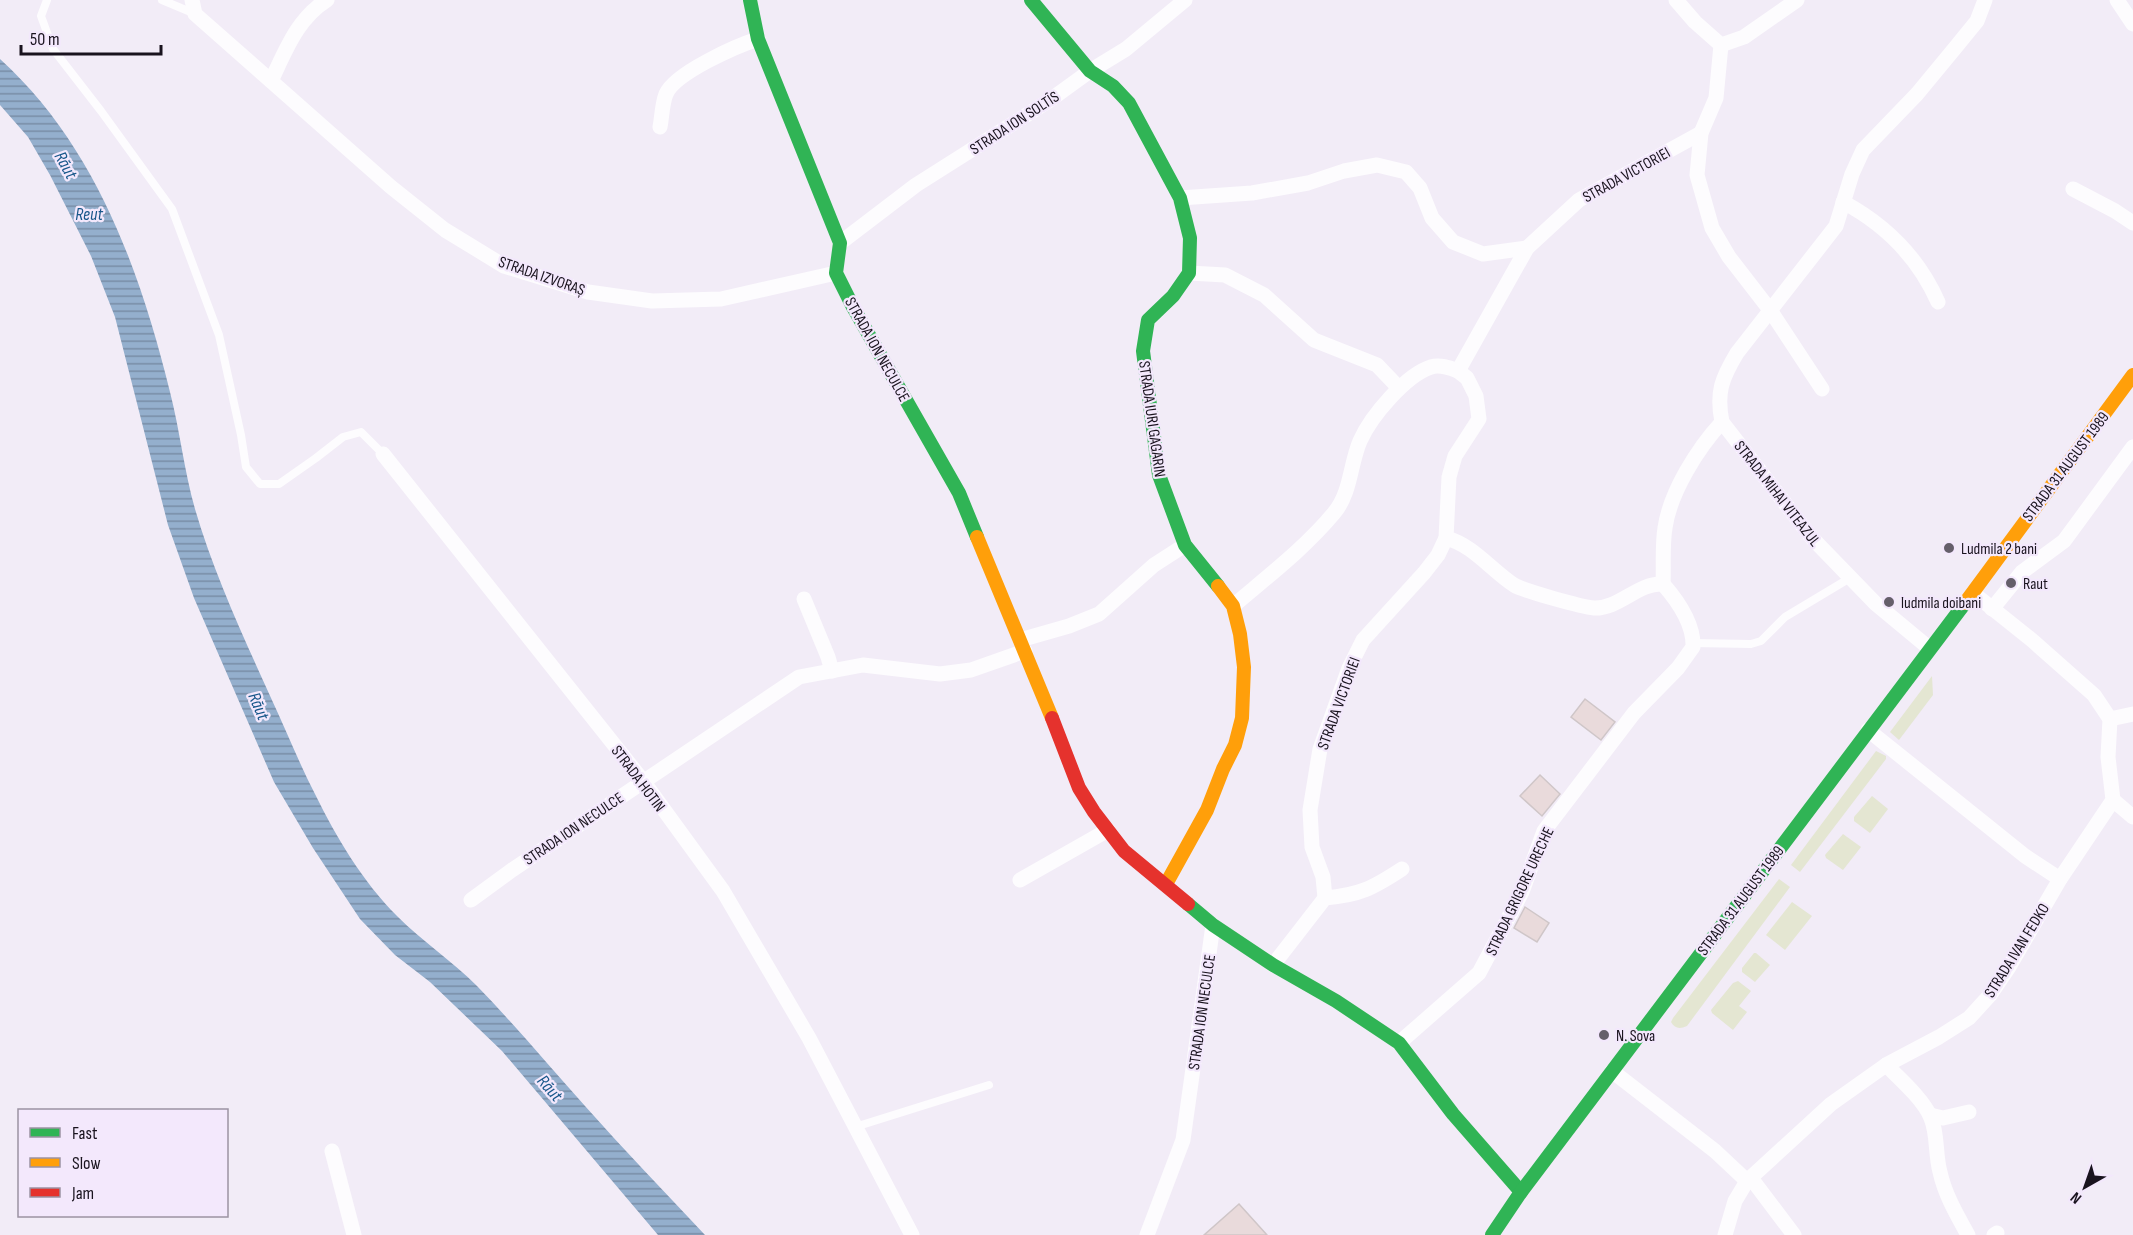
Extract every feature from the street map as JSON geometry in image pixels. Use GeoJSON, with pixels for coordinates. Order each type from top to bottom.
{"type":"FeatureCollection","features":[{"type":"Feature","properties":{"kind":"street"},"geometry":{"type":"LineString","coordinates":[[271,81],[297,28],[314,9],[327,0]]}},
{"type":"Feature","properties":{"kind":"street"},"geometry":{"type":"LineString","coordinates":[[750,0],[758,39],[840,243],[836,273]]}},
{"type":"Feature","properties":{"kind":"street"},"geometry":{"type":"LineString","coordinates":[[1031,0],[1090,71],[1113,86],[1129,103],[1180,198],[1190,238],[1189,273],[1225,275],[1264,295],[1314,340],[1377,365],[1398,387]]}},
{"type":"Feature","properties":{"kind":"street","name":"STRADA ION SOLTÎS"},"geometry":{"type":"LineString","coordinates":[[840,243],[916,184],[1050,100],[1126,49],[1185,0]]}},
{"type":"Feature","properties":{"kind":"street"},"geometry":{"type":"LineString","coordinates":[[1676,0],[1695,22],[1721,45]]}},
{"type":"Feature","properties":{"kind":"street"},"geometry":{"type":"LineString","coordinates":[[1721,45],[1744,37],[1797,0]]}},
{"type":"Feature","properties":{"kind":"street"},"geometry":{"type":"LineString","coordinates":[[1694,643],[1684,615],[1663,584],[1664,530],[1668,512],[1692,462],[1708,437],[1722,422],[1719,407],[1724,375],[1737,353],[1836,226],[1852,174],[1863,150],[1917,94],[1977,21],[1985,0]]}},
{"type":"Feature","properties":{"kind":"street"},"geometry":{"type":"LineString","coordinates":[[2117,0],[2133,24]]}},
{"type":"Feature","properties":{"kind":"street","name":"STRADA IZVORAȘ"},"geometry":{"type":"LineString","coordinates":[[194,7],[271,81],[392,187],[445,230],[504,266],[588,292],[652,301],[721,299],[836,273]]}},
{"type":"Feature","properties":{"kind":"street"},"geometry":{"type":"LineString","coordinates":[[660,127],[666,93],[679,80],[739,45],[758,39]]}},
{"type":"Feature","properties":{"kind":"street"},"geometry":{"type":"LineString","coordinates":[[1721,45],[1716,98],[1701,133],[1697,175],[1712,228],[1729,257],[1770,310],[1822,389]]}},
{"type":"Feature","properties":{"kind":"street","name":"STRADA VICTORIEI"},"geometry":{"type":"LineString","coordinates":[[1325,898],[1323,877],[1312,847],[1310,810],[1320,749],[1349,668],[1363,640],[1424,573],[1438,555],[1446,538],[1449,477],[1455,456],[1479,419],[1476,396],[1467,378],[1458,371],[1527,248],[1579,200],[1701,133]]}},
{"type":"Feature","properties":{"kind":"street"},"geometry":{"type":"LineString","coordinates":[[1180,198],[1252,193],[1308,183],[1344,171],[1377,165],[1406,172],[1420,188],[1432,218],[1453,242],[1482,254],[1527,248]]}},
{"type":"Feature","properties":{"kind":"street"},"geometry":{"type":"LineString","coordinates":[[2073,189],[2133,223]]}},
{"type":"Feature","properties":{"kind":"street"},"geometry":{"type":"LineString","coordinates":[[1843,202],[1886,229],[1916,262],[1928,279],[1938,302]]}},
{"type":"Feature","properties":{"kind":"street","name":"STRADA ION NECULCE"},"geometry":{"type":"LineString","coordinates":[[836,273],[959,493],[1079,788],[1124,851],[1213,925],[1183,1140],[1147,1235]]}},
{"type":"Feature","properties":{"kind":"street","name":"STRADA IURI GAGARIN"},"geometry":{"type":"LineString","coordinates":[[1166,884],[1207,810],[1235,745],[1242,718],[1244,667],[1240,634],[1233,606],[1185,545],[1159,475],[1143,351],[1148,321],[1173,296],[1189,273]]}},
{"type":"Feature","properties":{"kind":"street"},"geometry":{"type":"LineString","coordinates":[[1233,606],[1294,553],[1336,511],[1346,490],[1360,440],[1398,387],[1432,366],[1446,366],[1458,371]]}},
{"type":"Feature","properties":{"kind":"street","name":"STRADA 31 AUGUST 1989"},"geometry":{"type":"LineString","coordinates":[[1495,1234],[1521,1192],[2133,375]]}},
{"type":"Feature","properties":{"kind":"street","name":"STRADA MIHAI VITEAZUL"},"geometry":{"type":"LineString","coordinates":[[1722,422],[1812,538],[1876,604],[1929,648]]}},
{"type":"Feature","properties":{"kind":"street"},"geometry":{"type":"LineString","coordinates":[[1992,609],[2022,572],[2064,541],[2133,447]]}},
{"type":"Feature","properties":{"kind":"street","name":"STRADA HOTIN"},"geometry":{"type":"LineString","coordinates":[[383,454],[643,781],[723,891],[809,1038],[912,1235]]}},
{"type":"Feature","properties":{"kind":"street"},"geometry":{"type":"LineString","coordinates":[[1446,538],[1458,541],[1515,586],[1596,608],[1620,601],[1649,585],[1663,584]]}},
{"type":"Feature","properties":{"kind":"street"},"geometry":{"type":"LineString","coordinates":[[1023,646],[1099,614],[1154,565],[1185,545]]}},
{"type":"Feature","properties":{"kind":"street"},"geometry":{"type":"LineString","coordinates":[[1972,592],[2094,695],[2110,719],[2108,757],[2113,800],[2133,817]]}},
{"type":"Feature","properties":{"kind":"street"},"geometry":{"type":"LineString","coordinates":[[804,599],[832,671]]}},
{"type":"Feature","properties":{"kind":"street","name":"STRADA GRIGORE URECHE"},"geometry":{"type":"LineString","coordinates":[[1400,1043],[1479,974],[1522,891],[1544,831],[1634,713],[1678,668],[1694,643]]}},
{"type":"Feature","properties":{"kind":"street","name":"STRADA ION NECULCE"},"geometry":{"type":"LineString","coordinates":[[471,900],[799,677],[863,665],[940,674],[971,670],[1023,646]]}},
{"type":"Feature","properties":{"kind":"street"},"geometry":{"type":"LineString","coordinates":[[2110,719],[2133,714]]}},
{"type":"Feature","properties":{"kind":"street"},"geometry":{"type":"LineString","coordinates":[[1868,729],[2025,856],[2060,879]]}},
{"type":"Feature","properties":{"kind":"street","name":"STRADA IVAN FEDKO"},"geometry":{"type":"LineString","coordinates":[[1725,1235],[1735,1201],[1749,1179],[1831,1104],[1886,1065],[1969,1018],[2009,967],[2060,879],[2113,800]]}},
{"type":"Feature","properties":{"kind":"street"},"geometry":{"type":"LineString","coordinates":[[1020,880],[1108,830]]}},
{"type":"Feature","properties":{"kind":"street"},"geometry":{"type":"LineString","coordinates":[[1273,964],[1325,898],[1352,895],[1376,886],[1402,869]]}},
{"type":"Feature","properties":{"kind":"street"},"geometry":{"type":"LineString","coordinates":[[1213,925],[1400,1043],[1453,1114],[1521,1192]]}},
{"type":"Feature","properties":{"kind":"street"},"geometry":{"type":"LineString","coordinates":[[1886,1065],[1911,1090],[1930,1115],[1944,1188],[1968,1235]]}},
{"type":"Feature","properties":{"kind":"street"},"geometry":{"type":"LineString","coordinates":[[1612,1071],[1749,1179],[1794,1235]]}},
{"type":"Feature","properties":{"kind":"street"},"geometry":{"type":"LineString","coordinates":[[1930,1115],[1942,1118],[1969,1112]]}},
{"type":"Feature","properties":{"kind":"street"},"geometry":{"type":"LineString","coordinates":[[332,1151],[354,1235]]}},
{"type":"Feature","properties":{"kind":"lane"},"geometry":{"type":"LineString","coordinates":[[47,0],[41,16],[53,49],[172,208],[219,335],[246,467],[260,484],[279,484],[343,437],[361,432],[383,454]]}},
{"type":"Feature","properties":{"kind":"lane"},"geometry":{"type":"LineString","coordinates":[[162,0],[194,7]]}},
{"type":"Feature","properties":{"kind":"lane"},"geometry":{"type":"LineString","coordinates":[[1694,643],[1751,644],[1761,641],[1785,617],[1850,578]]}},
{"type":"Feature","properties":{"kind":"lane"},"geometry":{"type":"LineString","coordinates":[[855,1127],[989,1085]]}},
{"type":"Feature","properties":{"kind":"green space"},"geometry":{"type":"Polygon","coordinates":[[[1932,676],[1933,695],[1899,740],[1890,732],[1932,676]]]}},
{"type":"Feature","properties":{"kind":"green space"},"geometry":{"type":"Polygon","coordinates":[[[1876,751],[1886,756],[1886,759],[1800,872],[1791,865],[1876,751]]]}},
{"type":"Feature","properties":{"kind":"green space"},"geometry":{"type":"Polygon","coordinates":[[[1872,796],[1888,809],[1870,833],[1854,821],[1854,817],[1872,796]]]}},
{"type":"Feature","properties":{"kind":"green space"},"geometry":{"type":"Polygon","coordinates":[[[1843,834],[1861,847],[1843,870],[1825,855],[1843,834]]]}},
{"type":"Feature","properties":{"kind":"green space"},"geometry":{"type":"Polygon","coordinates":[[[1779,879],[1790,887],[1687,1026],[1680,1028],[1674,1026],[1671,1022],[1673,1018],[1779,879]]]}},
{"type":"Feature","properties":{"kind":"green space"},"geometry":{"type":"Polygon","coordinates":[[[1792,902],[1812,916],[1785,950],[1766,935],[1792,902]]]}},
{"type":"Feature","properties":{"kind":"green space"},"geometry":{"type":"Polygon","coordinates":[[[1754,953],[1770,965],[1755,982],[1742,972],[1742,968],[1754,953]]]}},
{"type":"Feature","properties":{"kind":"green space"},"geometry":{"type":"Polygon","coordinates":[[[1738,981],[1751,991],[1739,1006],[1747,1012],[1733,1030],[1711,1010],[1733,983],[1738,981]]]}},
{"type":"Feature","properties":{"kind":"water","name":"Reut"},"geometry":{"type":"Polygon","coordinates":[[[0,59],[33,93],[62,130],[88,170],[109,212],[128,256],[158,346],[191,494],[211,557],[298,758],[341,843],[385,903],[477,986],[705,1235],[658,1235],[502,1051],[430,982],[395,955],[360,919],[313,848],[274,782],[194,598],[168,525],[115,317],[91,256],[50,175],[28,137],[0,105],[0,59]]]}},
{"type":"Feature","properties":{"kind":"building"},"geometry":{"type":"Polygon","coordinates":[[[1585,699],[1615,722],[1601,740],[1571,717],[1585,699]]]}},
{"type":"Feature","properties":{"kind":"building"},"geometry":{"type":"Polygon","coordinates":[[[1540,775],[1560,794],[1542,816],[1520,796],[1540,775]]]}},
{"type":"Feature","properties":{"kind":"building"},"geometry":{"type":"Polygon","coordinates":[[[1525,907],[1549,923],[1537,942],[1514,928],[1525,907]]]}},
{"type":"Feature","properties":{"kind":"building"},"geometry":{"type":"Polygon","coordinates":[[[1239,1204],[1267,1235],[1204,1235],[1239,1204]]]}},
{"type":"Feature","properties":{"kind":"traffic: fast"},"geometry":{"type":"LineString","coordinates":[[750,0],[758,39],[840,243],[836,273],[959,493],[977,537]]}},
{"type":"Feature","properties":{"kind":"traffic: fast"},"geometry":{"type":"LineString","coordinates":[[1031,0],[1090,71],[1113,86],[1129,103],[1180,198],[1190,238],[1189,273],[1173,296],[1148,320],[1143,351],[1159,475],[1185,545],[1218,586]]}},
{"type":"Feature","properties":{"kind":"traffic: fast"},"geometry":{"type":"LineString","coordinates":[[1492,1235],[1521,1192],[1965,603]]}},
{"type":"Feature","properties":{"kind":"traffic: fast"},"geometry":{"type":"LineString","coordinates":[[1188,904],[1213,925],[1273,965],[1336,1001],[1399,1043],[1453,1114],[1521,1192]]}},
{"type":"Feature","properties":{"kind":"traffic: slow"},"geometry":{"type":"LineString","coordinates":[[1965,603],[2133,375]]}},
{"type":"Feature","properties":{"kind":"traffic: slow"},"geometry":{"type":"LineString","coordinates":[[977,537],[1052,718]]}},
{"type":"Feature","properties":{"kind":"traffic: slow"},"geometry":{"type":"LineString","coordinates":[[1166,884],[1207,810],[1235,745],[1242,718],[1244,667],[1240,634],[1233,606],[1218,586]]}},
{"type":"Feature","properties":{"kind":"traffic: jam"},"geometry":{"type":"LineString","coordinates":[[1052,718],[1079,788],[1094,812],[1124,851],[1188,904]]}},
{"type":"Feature","properties":{"kind":"place","name":"Ludmila 2 bani"},"geometry":{"type":"Point","coordinates":[1949,548]}},
{"type":"Feature","properties":{"kind":"place","name":"Raut"},"geometry":{"type":"Point","coordinates":[2011,583]}},
{"type":"Feature","properties":{"kind":"place","name":"ludmila doibani"},"geometry":{"type":"Point","coordinates":[1889,602]}},
{"type":"Feature","properties":{"kind":"place","name":"N. Sova"},"geometry":{"type":"Point","coordinates":[1604,1035]}},
{"type":"Feature","properties":{"kind":"water label","name":"Răut"},"geometry":{"type":"Point","coordinates":[66,165]}},
{"type":"Feature","properties":{"kind":"water label","name":"Răut"},"geometry":{"type":"Point","coordinates":[259,706]}},
{"type":"Feature","properties":{"kind":"water label","name":"Răut"},"geometry":{"type":"Point","coordinates":[550,1088]}}]}
